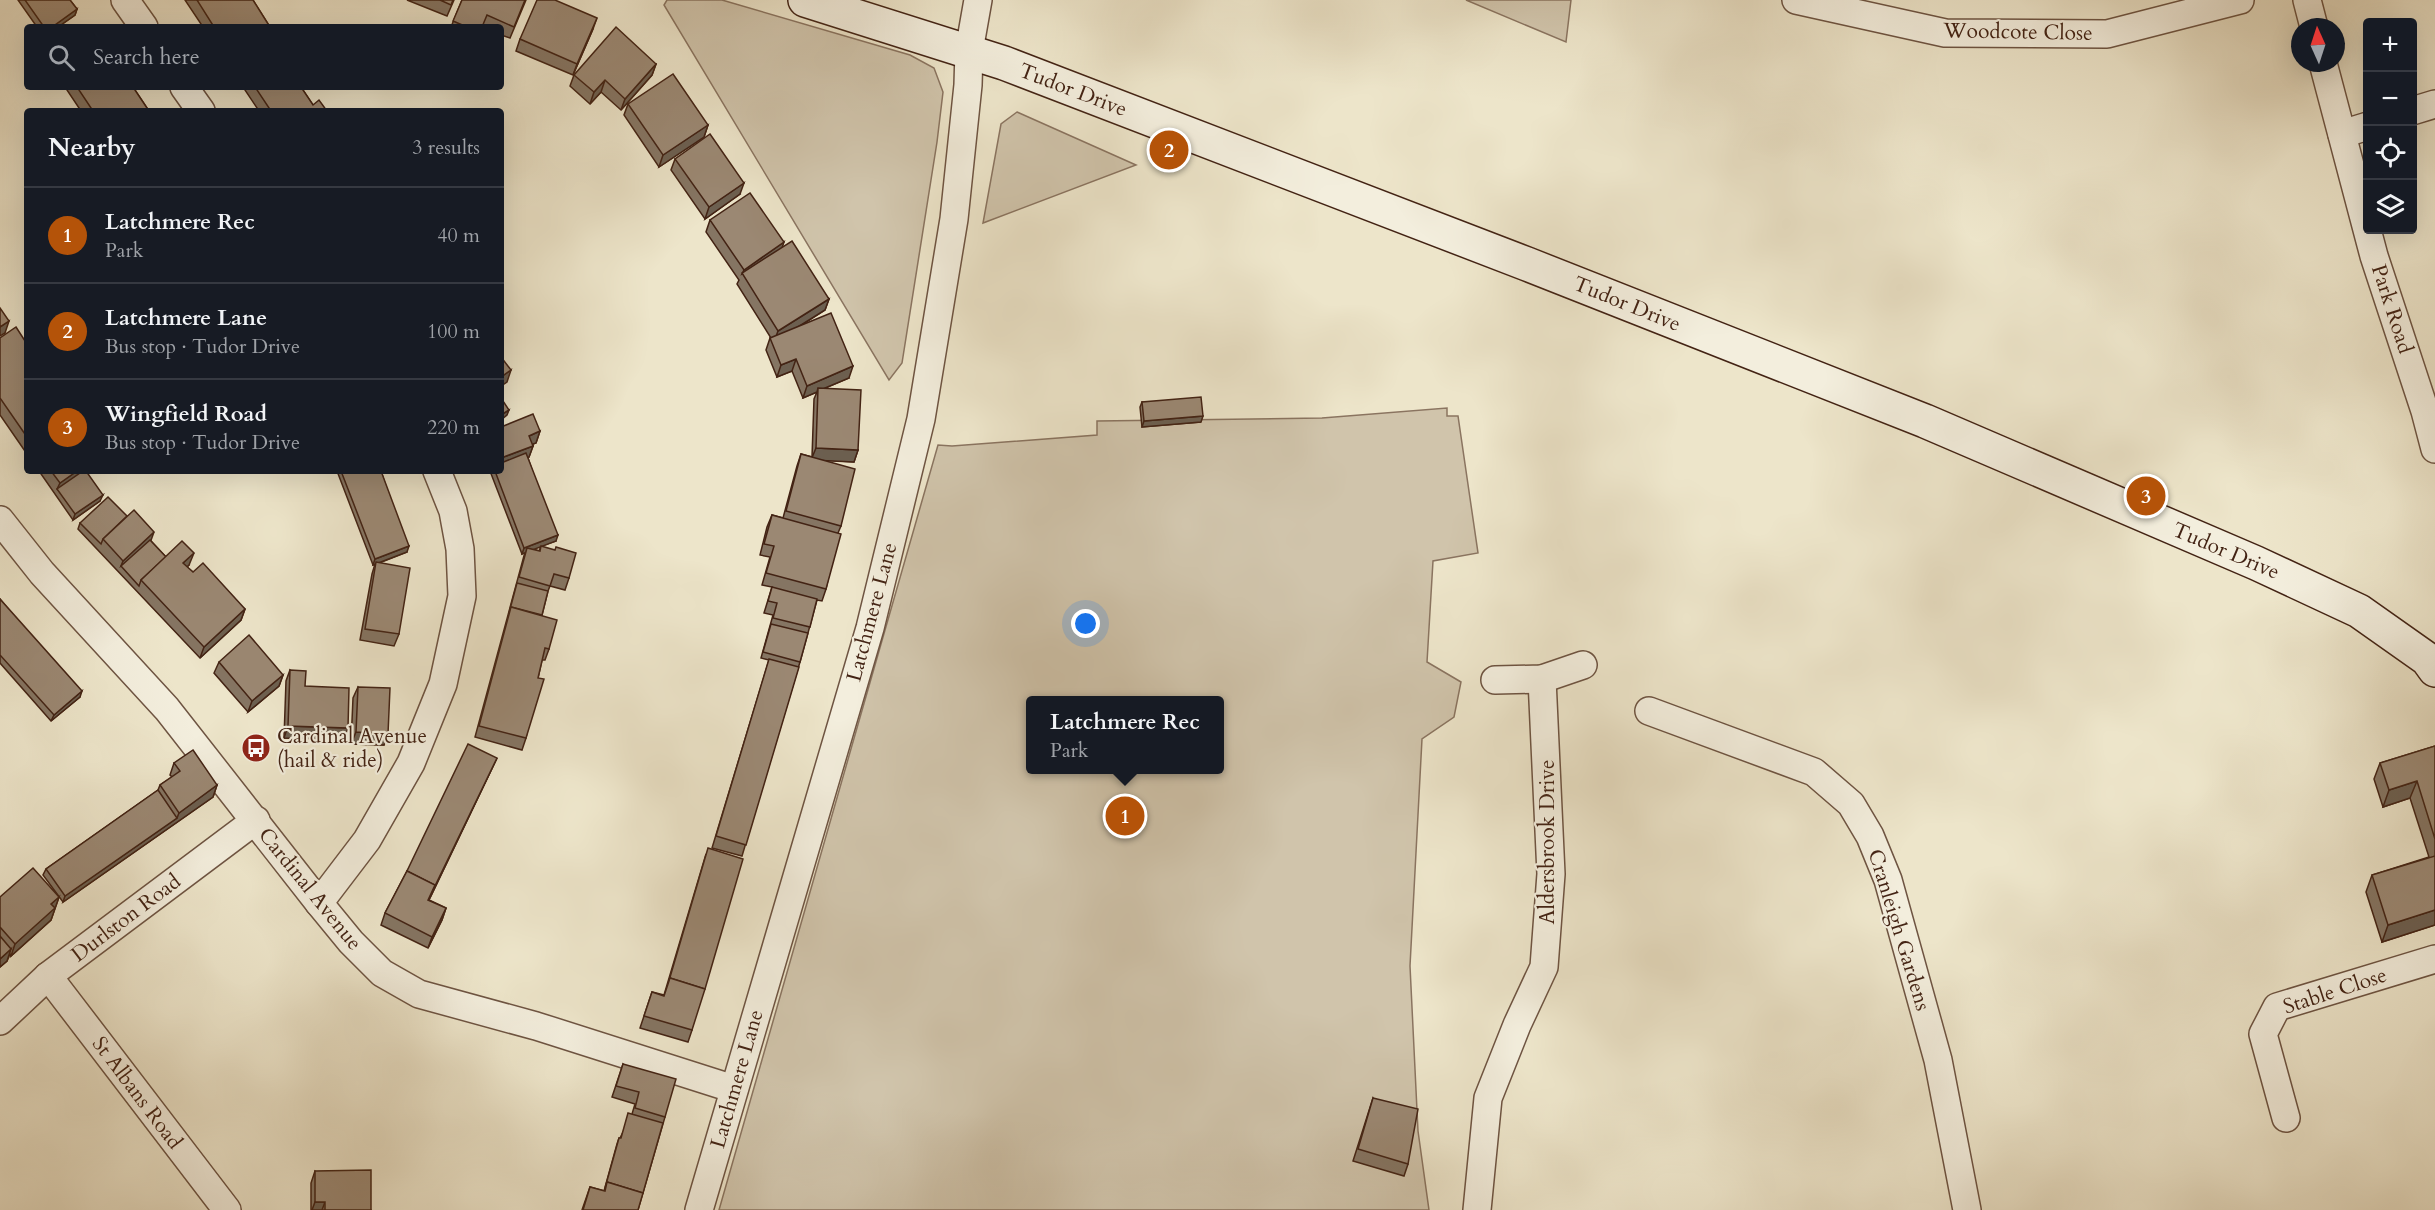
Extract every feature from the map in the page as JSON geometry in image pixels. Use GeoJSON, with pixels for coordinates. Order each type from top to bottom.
{"type":"FeatureCollection","features":[{"type":"Feature","properties":{"kind":"street"},"geometry":{"type":"LineString","coordinates":[[125,0],[142,24]]}},
{"type":"Feature","properties":{"kind":"street","name":"Tudor Drive"},"geometry":{"type":"LineString","coordinates":[[805,0],[969,51],[1527,264],[1925,421],[2256,563],[2359,611],[2432,659]]}},
{"type":"Feature","properties":{"kind":"street","name":"Latchmere Lane"},"geometry":{"type":"LineString","coordinates":[[699,1210],[870,628],[921,419],[954,219],[968,85],[969,51],[978,0]]}},
{"type":"Feature","properties":{"kind":"street","name":"Woodcote Close"},"geometry":{"type":"LineString","coordinates":[[1796,0],[1945,33],[2107,34],[2240,0]]}},
{"type":"Feature","properties":{"kind":"street"},"geometry":{"type":"LineString","coordinates":[[2307,0],[2312,18]]}},
{"type":"Feature","properties":{"kind":"street","name":"Park Road"},"geometry":{"type":"LineString","coordinates":[[2326,72],[2374,256],[2425,411],[2435,449]]}},
{"type":"Feature","properties":{"kind":"street"},"geometry":{"type":"LineString","coordinates":[[186,90],[199,108]]}},
{"type":"Feature","properties":{"kind":"street"},"geometry":{"type":"LineString","coordinates":[[2417,109],[2435,104]]}},
{"type":"Feature","properties":{"kind":"street"},"geometry":{"type":"LineString","coordinates":[[2342,134],[2363,127]]}},
{"type":"Feature","properties":{"kind":"street"},"geometry":{"type":"LineString","coordinates":[[319,903],[368,840],[411,763],[442,684],[462,596],[460,549],[455,520],[438,474]]}},
{"type":"Feature","properties":{"kind":"street","name":"Cardinal Avenue"},"geometry":{"type":"LineString","coordinates":[[0,520],[42,573],[167,709],[319,903],[351,942],[382,973],[419,994],[536,1026],[734,1089]]}},
{"type":"Feature","properties":{"kind":"street"},"geometry":{"type":"LineString","coordinates":[[1495,680],[1542,679],[1583,665]]}},
{"type":"Feature","properties":{"kind":"street","name":"Aldersbrook Drive"},"geometry":{"type":"LineString","coordinates":[[1477,1210],[1488,1098],[1517,1025],[1544,967],[1551,874],[1542,679]]}},
{"type":"Feature","properties":{"kind":"street","name":"Cranleigh Gardens"},"geometry":{"type":"LineString","coordinates":[[1649,711],[1814,772],[1851,804],[1870,836],[1888,880],[1938,1060],[1967,1210]]}},
{"type":"Feature","properties":{"kind":"street","name":"Durlston Road"},"geometry":{"type":"LineString","coordinates":[[0,1021],[48,976],[255,820]]}},
{"type":"Feature","properties":{"kind":"street","name":"Stable Close"},"geometry":{"type":"LineString","coordinates":[[2286,1118],[2263,1034],[2277,1007],[2435,959]]}},
{"type":"Feature","properties":{"kind":"street","name":"St Albans Road"},"geometry":{"type":"LineString","coordinates":[[48,976],[227,1210]]}},
{"type":"Feature","properties":{"kind":"shaded area"},"geometry":{"type":"Polygon","coordinates":[[[667,0],[722,0],[910,55],[934,68],[943,92],[937,142],[902,363],[889,380],[664,5],[667,0]]]}},
{"type":"Feature","properties":{"kind":"shaded area"},"geometry":{"type":"Polygon","coordinates":[[[1466,0],[1571,0],[1566,42],[1466,0]]]}},
{"type":"Feature","properties":{"kind":"shaded area"},"geometry":{"type":"Polygon","coordinates":[[[1017,112],[1136,165],[983,223],[1001,124],[1017,112]]]}},
{"type":"Feature","properties":{"kind":"shaded area"},"geometry":{"type":"Polygon","coordinates":[[[1447,408],[1447,416],[1458,416],[1478,553],[1433,561],[1427,662],[1461,682],[1454,717],[1422,739],[1410,966],[1418,1131],[1429,1210],[719,1210],[938,445],[952,446],[1097,435],[1097,421],[1322,418],[1447,408]]]}},
{"type":"Feature","properties":{"kind":"building"},"geometry":{"type":"Polygon","coordinates":[[[25,0],[70,0],[77,9],[56,24],[42,24],[25,0]]]}},
{"type":"Feature","properties":{"kind":"building"},"geometry":{"type":"Polygon","coordinates":[[[197,0],[253,0],[268,24],[212,24],[197,0]]]}},
{"type":"Feature","properties":{"kind":"building"},"geometry":{"type":"Polygon","coordinates":[[[440,0],[453,0],[451,5],[440,0]]]}},
{"type":"Feature","properties":{"kind":"building"},"geometry":{"type":"Polygon","coordinates":[[[462,0],[525,0],[514,27],[487,15],[483,24],[460,24],[453,21],[462,0]]]}},
{"type":"Feature","properties":{"kind":"building"},"geometry":{"type":"Polygon","coordinates":[[[537,0],[555,0],[597,18],[577,64],[520,39],[537,0]]]}},
{"type":"Feature","properties":{"kind":"building"},"geometry":{"type":"Polygon","coordinates":[[[616,27],[656,64],[625,99],[605,80],[594,92],[574,75],[616,27]]]}},
{"type":"Feature","properties":{"kind":"building"},"geometry":{"type":"Polygon","coordinates":[[[673,74],[708,125],[663,155],[628,104],[673,74]]]}},
{"type":"Feature","properties":{"kind":"building"},"geometry":{"type":"Polygon","coordinates":[[[79,90],[135,90],[147,108],[91,108],[79,90]]]}},
{"type":"Feature","properties":{"kind":"building"},"geometry":{"type":"Polygon","coordinates":[[[257,90],[303,90],[313,105],[319,100],[325,108],[269,108],[257,90]]]}},
{"type":"Feature","properties":{"kind":"building"},"geometry":{"type":"Polygon","coordinates":[[[710,134],[744,183],[709,207],[675,159],[710,134]]]}},
{"type":"Feature","properties":{"kind":"building"},"geometry":{"type":"Polygon","coordinates":[[[750,193],[784,242],[744,270],[710,220],[750,193]]]}},
{"type":"Feature","properties":{"kind":"building"},"geometry":{"type":"Polygon","coordinates":[[[792,241],[829,299],[778,331],[742,273],[792,241]]]}},
{"type":"Feature","properties":{"kind":"building"},"geometry":{"type":"Polygon","coordinates":[[[0,308],[9,321],[0,327],[0,308]]]}},
{"type":"Feature","properties":{"kind":"building"},"geometry":{"type":"Polygon","coordinates":[[[831,313],[853,366],[807,386],[796,359],[781,365],[770,338],[831,313]]]}},
{"type":"Feature","properties":{"kind":"building"},"geometry":{"type":"Polygon","coordinates":[[[16,327],[24,339],[24,433],[0,398],[0,338],[16,327]]]}},
{"type":"Feature","properties":{"kind":"building"},"geometry":{"type":"Polygon","coordinates":[[[504,361],[511,370],[504,375],[504,361]]]}},
{"type":"Feature","properties":{"kind":"building"},"geometry":{"type":"Polygon","coordinates":[[[818,388],[861,390],[858,450],[816,448],[818,388]]]}},
{"type":"Feature","properties":{"kind":"building"},"geometry":{"type":"Polygon","coordinates":[[[1201,397],[1203,416],[1144,421],[1142,402],[1201,397]]]}},
{"type":"Feature","properties":{"kind":"building"},"geometry":{"type":"Polygon","coordinates":[[[504,402],[509,410],[504,413],[504,402]]]}},
{"type":"Feature","properties":{"kind":"building"},"geometry":{"type":"Polygon","coordinates":[[[533,414],[540,431],[529,436],[533,446],[504,457],[504,426],[533,414]]]}},
{"type":"Feature","properties":{"kind":"building"},"geometry":{"type":"Polygon","coordinates":[[[526,453],[558,535],[524,548],[496,474],[504,474],[504,462],[526,453]]]}},
{"type":"Feature","properties":{"kind":"building"},"geometry":{"type":"Polygon","coordinates":[[[801,454],[855,469],[841,526],[786,511],[801,454]]]}},
{"type":"Feature","properties":{"kind":"building"},"geometry":{"type":"Polygon","coordinates":[[[53,474],[73,474],[60,483],[53,474]]]}},
{"type":"Feature","properties":{"kind":"building"},"geometry":{"type":"Polygon","coordinates":[[[79,474],[88,474],[103,495],[75,514],[57,489],[79,474]]]}},
{"type":"Feature","properties":{"kind":"building"},"geometry":{"type":"Polygon","coordinates":[[[342,474],[382,474],[409,546],[375,559],[342,474]]]}},
{"type":"Feature","properties":{"kind":"building"},"geometry":{"type":"Polygon","coordinates":[[[108,497],[127,516],[103,539],[101,544],[80,523],[108,497]]]}},
{"type":"Feature","properties":{"kind":"building"},"geometry":{"type":"Polygon","coordinates":[[[134,510],[154,532],[123,561],[103,539],[134,510]]]}},
{"type":"Feature","properties":{"kind":"building"},"geometry":{"type":"Polygon","coordinates":[[[772,515],[841,534],[826,589],[766,573],[774,546],[764,544],[772,515]]]}},
{"type":"Feature","properties":{"kind":"building"},"geometry":{"type":"Polygon","coordinates":[[[150,540],[166,557],[141,580],[139,586],[121,566],[150,540]]]}},
{"type":"Feature","properties":{"kind":"building"},"geometry":{"type":"Polygon","coordinates":[[[182,541],[194,553],[183,563],[193,572],[203,563],[245,609],[204,647],[141,580],[182,541]]]}},
{"type":"Feature","properties":{"kind":"building"},"geometry":{"type":"Polygon","coordinates":[[[541,546],[555,550],[556,547],[576,553],[569,578],[554,574],[550,586],[519,577],[527,548],[540,551],[541,546]]]}},
{"type":"Feature","properties":{"kind":"building"},"geometry":{"type":"Polygon","coordinates":[[[376,562],[410,568],[399,634],[365,629],[376,562]]]}},
{"type":"Feature","properties":{"kind":"building"},"geometry":{"type":"Polygon","coordinates":[[[517,583],[548,591],[542,615],[511,607],[509,613],[517,583]]]}},
{"type":"Feature","properties":{"kind":"building"},"geometry":{"type":"Polygon","coordinates":[[[772,587],[817,599],[810,627],[773,618],[777,603],[768,601],[772,587]]]}},
{"type":"Feature","properties":{"kind":"building"},"geometry":{"type":"Polygon","coordinates":[[[0,599],[82,691],[54,715],[0,655],[0,599]]]}},
{"type":"Feature","properties":{"kind":"building"},"geometry":{"type":"Polygon","coordinates":[[[511,607],[557,620],[549,649],[545,648],[538,678],[544,679],[526,738],[479,726],[511,607]]]}},
{"type":"Feature","properties":{"kind":"building"},"geometry":{"type":"Polygon","coordinates":[[[771,624],[808,633],[800,662],[763,652],[771,624]]]}},
{"type":"Feature","properties":{"kind":"building"},"geometry":{"type":"Polygon","coordinates":[[[249,635],[283,675],[252,701],[219,662],[249,635]]]}},
{"type":"Feature","properties":{"kind":"building"},"geometry":{"type":"Polygon","coordinates":[[[769,659],[799,667],[746,845],[716,836],[769,659]]]}},
{"type":"Feature","properties":{"kind":"building"},"geometry":{"type":"Polygon","coordinates":[[[290,670],[306,671],[305,686],[349,688],[348,728],[288,726],[290,670]]]}},
{"type":"Feature","properties":{"kind":"building"},"geometry":{"type":"Polygon","coordinates":[[[358,687],[390,688],[388,734],[356,732],[358,687]]]}},
{"type":"Feature","properties":{"kind":"building"},"geometry":{"type":"Polygon","coordinates":[[[468,744],[497,758],[433,890],[435,885],[407,871],[468,744]]]}},
{"type":"Feature","properties":{"kind":"building"},"geometry":{"type":"Polygon","coordinates":[[[2435,746],[2435,839],[2417,781],[2389,790],[2380,763],[2435,746]]]}},
{"type":"Feature","properties":{"kind":"building"},"geometry":{"type":"Polygon","coordinates":[[[193,750],[217,785],[179,813],[160,785],[180,771],[174,763],[193,750]]]}},
{"type":"Feature","properties":{"kind":"building"},"geometry":{"type":"Polygon","coordinates":[[[158,790],[177,818],[65,896],[46,869],[158,790]]]}},
{"type":"Feature","properties":{"kind":"building"},"geometry":{"type":"Polygon","coordinates":[[[708,848],[743,859],[705,989],[670,978],[668,984],[708,848]]]}},
{"type":"Feature","properties":{"kind":"building"},"geometry":{"type":"Polygon","coordinates":[[[2435,856],[2435,910],[2388,925],[2372,875],[2435,856]]]}},
{"type":"Feature","properties":{"kind":"building"},"geometry":{"type":"Polygon","coordinates":[[[33,868],[59,897],[51,904],[55,908],[15,944],[0,927],[0,897],[33,868]]]}},
{"type":"Feature","properties":{"kind":"building"},"geometry":{"type":"Polygon","coordinates":[[[407,871],[435,885],[428,900],[446,908],[432,937],[385,913],[407,871]]]}},
{"type":"Feature","properties":{"kind":"building"},"geometry":{"type":"Polygon","coordinates":[[[0,936],[11,949],[0,959],[0,936]]]}},
{"type":"Feature","properties":{"kind":"building"},"geometry":{"type":"Polygon","coordinates":[[[670,978],[705,989],[692,1030],[644,1016],[652,992],[664,996],[670,978]]]}},
{"type":"Feature","properties":{"kind":"building"},"geometry":{"type":"Polygon","coordinates":[[[623,1064],[676,1079],[665,1117],[635,1108],[639,1092],[616,1086],[623,1064]]]}},
{"type":"Feature","properties":{"kind":"building"},"geometry":{"type":"Polygon","coordinates":[[[1373,1098],[1418,1109],[1408,1164],[1358,1149],[1373,1098]]]}},
{"type":"Feature","properties":{"kind":"building"},"geometry":{"type":"Polygon","coordinates":[[[628,1113],[663,1123],[643,1193],[607,1182],[605,1188],[628,1113]]]}},
{"type":"Feature","properties":{"kind":"building"},"geometry":{"type":"Polygon","coordinates":[[[371,1170],[371,1210],[325,1210],[325,1202],[315,1202],[315,1171],[371,1170]]]}},
{"type":"Feature","properties":{"kind":"building"},"geometry":{"type":"Polygon","coordinates":[[[607,1182],[643,1193],[638,1210],[583,1210],[590,1187],[605,1191],[607,1182]]]}},
{"type":"Feature","properties":{"kind":"place","name":"Latchmere Lane"},"geometry":{"type":"Point","coordinates":[1169,150]}},
{"type":"Feature","properties":{"kind":"place","name":"Wingfield Road"},"geometry":{"type":"Point","coordinates":[2146,496]}},
{"type":"Feature","properties":{"kind":"place","name":"Cardinal Avenue (hail & ride)"},"geometry":{"type":"Point","coordinates":[256,748]}},
{"type":"Feature","properties":{"kind":"place","name":"Latchmere Rec"},"geometry":{"type":"Point","coordinates":[1125,816]}}]}
